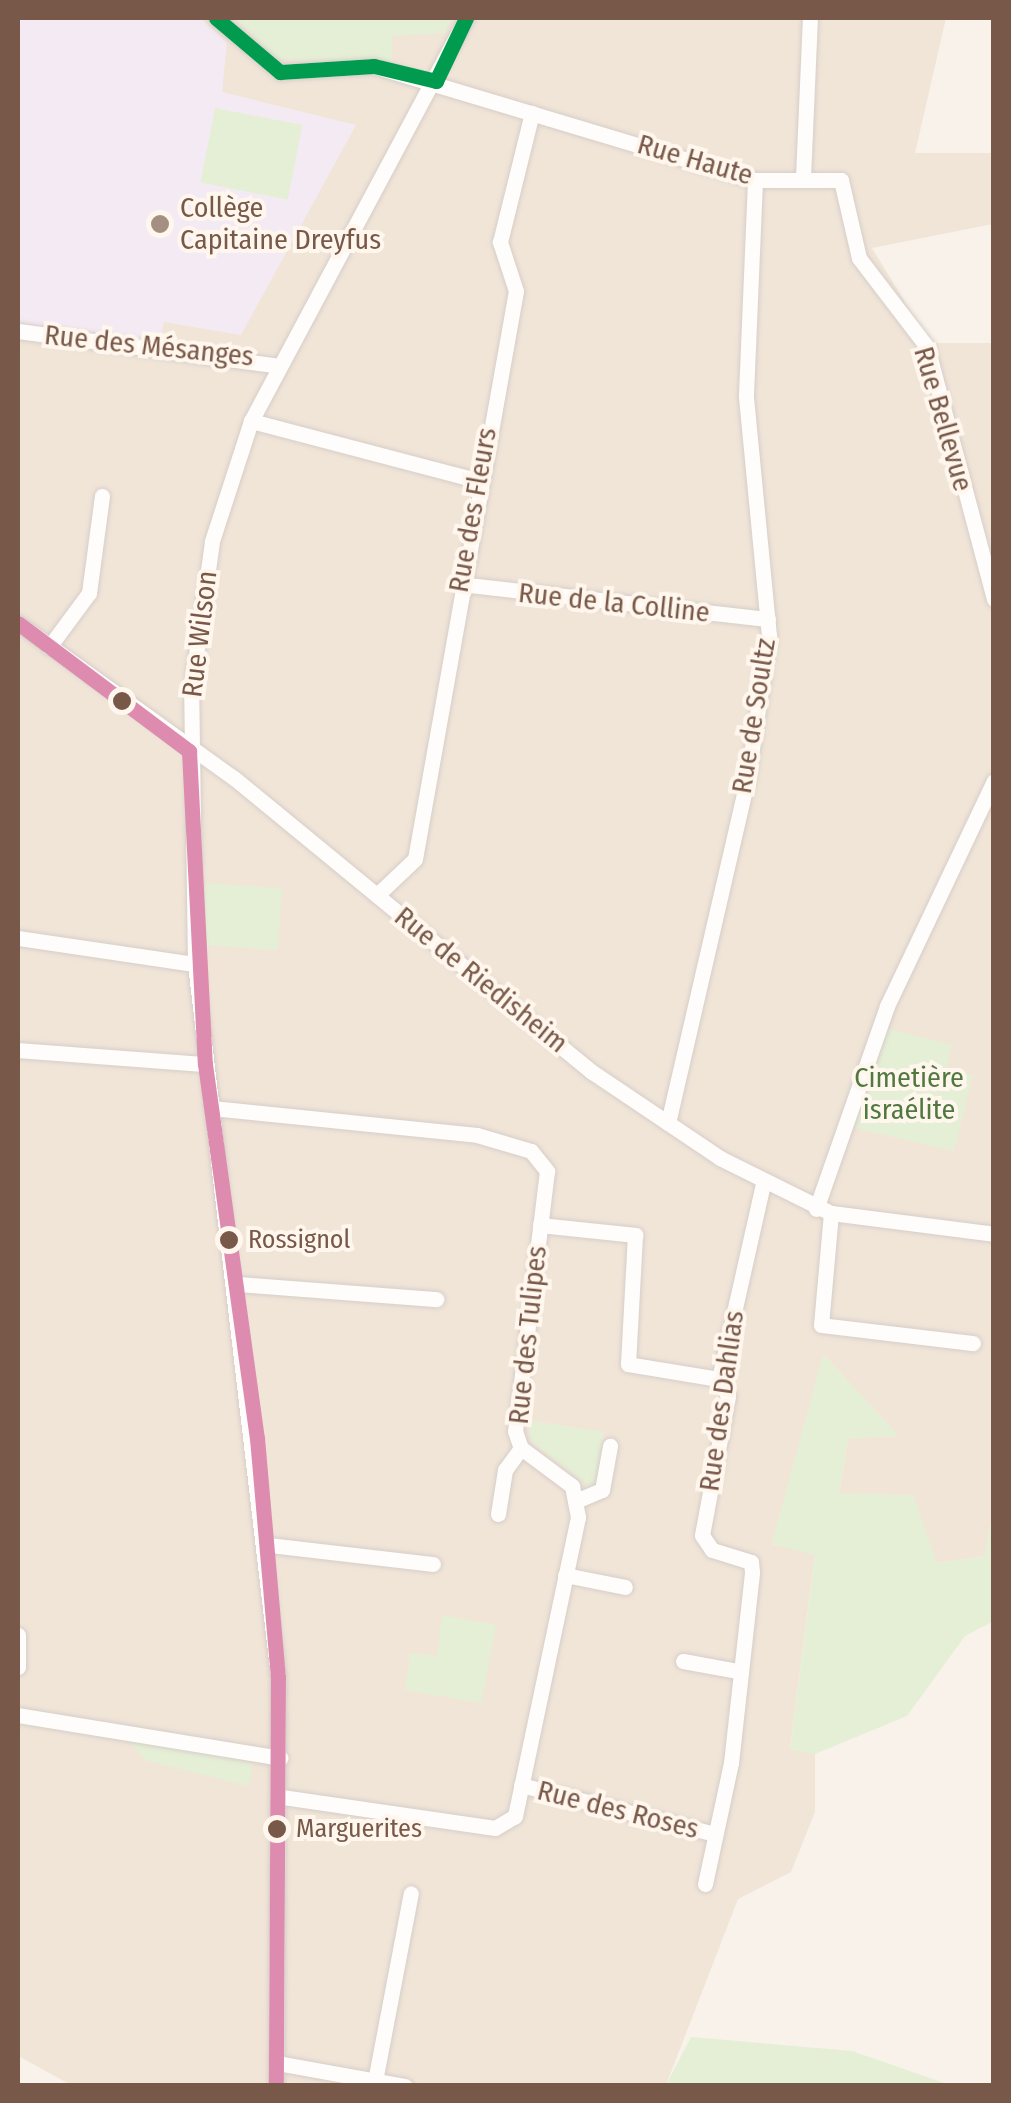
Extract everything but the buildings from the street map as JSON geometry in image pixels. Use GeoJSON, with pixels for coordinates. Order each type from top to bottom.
{"type":"FeatureCollection","features":[{"type":"Feature","properties":{"kind":"street","name":"Rue Haute"},"geometry":{"type":"LineString","coordinates":[[216,18],[280,72],[374,66],[436,81],[532,114],[755,180],[803,177]]}},
{"type":"Feature","properties":{"kind":"street","name":"Rue Wilson"},"geometry":{"type":"LineString","coordinates":[[276,2086],[283,1797],[269,1544],[238,1284],[205,1064],[196,964],[189,752],[212,541],[250,421],[436,81],[466,18]]}},
{"type":"Feature","properties":{"kind":"street"},"geometry":{"type":"LineString","coordinates":[[803,177],[810,18]]}},
{"type":"Feature","properties":{"kind":"street","name":"Rue des Fleurs"},"geometry":{"type":"LineString","coordinates":[[377,894],[415,858],[476,480],[516,291],[500,242],[532,114]]}},
{"type":"Feature","properties":{"kind":"street","name":"Rue Bellevue"},"geometry":{"type":"LineString","coordinates":[[803,177],[848,188],[859,258],[928,347],[994,599]]}},
{"type":"Feature","properties":{"kind":"street","name":"Rue de Soultz"},"geometry":{"type":"LineString","coordinates":[[668,1124],[746,782],[768,618],[746,395],[755,180]]}},
{"type":"Feature","properties":{"kind":"street","name":"Rue des Mésanges"},"geometry":{"type":"LineString","coordinates":[[18,331],[280,366]]}},
{"type":"Feature","properties":{"kind":"street"},"geometry":{"type":"LineString","coordinates":[[250,421],[476,480]]}},
{"type":"Feature","properties":{"kind":"street"},"geometry":{"type":"LineString","coordinates":[[50,646],[89,593],[102,496]]}},
{"type":"Feature","properties":{"kind":"street","name":"Rue de la Colline"},"geometry":{"type":"LineString","coordinates":[[460,584],[768,618]]}},
{"type":"Feature","properties":{"kind":"street","name":"Rue de Riedisheim"},"geometry":{"type":"LineString","coordinates":[[18,622],[377,894],[668,1124],[764,1183],[824,1211],[994,1234]]}},
{"type":"Feature","properties":{"kind":"street"},"geometry":{"type":"LineString","coordinates":[[973,1344],[820,1325],[824,1211],[887,1006],[994,781]]}},
{"type":"Feature","properties":{"kind":"street"},"geometry":{"type":"LineString","coordinates":[[18,938],[196,964]]}},
{"type":"Feature","properties":{"kind":"street"},"geometry":{"type":"LineString","coordinates":[[18,1050],[205,1064]]}},
{"type":"Feature","properties":{"kind":"street","name":"Rue des Tulipes"},"geometry":{"type":"LineString","coordinates":[[212,1108],[477,1135],[531,1151],[547,1171],[521,1448],[578,1500]]}},
{"type":"Feature","properties":{"kind":"street","name":"Rue des Dahlias"},"geometry":{"type":"LineString","coordinates":[[705,1884],[751,1562],[712,1550],[702,1535],[728,1396],[719,1379],[764,1183]]}},
{"type":"Feature","properties":{"kind":"street"},"geometry":{"type":"LineString","coordinates":[[540,1224],[641,1241],[623,1371],[719,1379]]}},
{"type":"Feature","properties":{"kind":"street"},"geometry":{"type":"LineString","coordinates":[[238,1284],[436,1299]]}},
{"type":"Feature","properties":{"kind":"street"},"geometry":{"type":"LineString","coordinates":[[283,1797],[495,1828],[515,1816],[578,1500],[602,1490],[610,1446]]}},
{"type":"Feature","properties":{"kind":"street"},"geometry":{"type":"LineString","coordinates":[[498,1514],[504,1470],[521,1448]]}},
{"type":"Feature","properties":{"kind":"street"},"geometry":{"type":"LineString","coordinates":[[269,1544],[433,1564]]}},
{"type":"Feature","properties":{"kind":"street"},"geometry":{"type":"LineString","coordinates":[[565,1574],[625,1587]]}},
{"type":"Feature","properties":{"kind":"street"},"geometry":{"type":"LineString","coordinates":[[18,1636],[18,1667]]}},
{"type":"Feature","properties":{"kind":"street"},"geometry":{"type":"LineString","coordinates":[[684,1661],[738,1671]]}},
{"type":"Feature","properties":{"kind":"street"},"geometry":{"type":"LineString","coordinates":[[20,1717],[281,1758]]}},
{"type":"Feature","properties":{"kind":"street","name":"Rue des Roses"},"geometry":{"type":"LineString","coordinates":[[521,1785],[715,1834]]}},
{"type":"Feature","properties":{"kind":"street"},"geometry":{"type":"LineString","coordinates":[[375,2081],[410,1893]]}},
{"type":"Feature","properties":{"kind":"street"},"geometry":{"type":"LineString","coordinates":[[278,2063],[405,2086]]}},
{"type":"Feature","properties":{"kind":"shaded area"},"geometry":{"type":"Polygon","coordinates":[[[18,18],[946,18],[915,153],[993,153],[993,224],[872,248],[930,343],[993,343],[993,1512],[985,1556],[937,1563],[839,1493],[848,1438],[898,1436],[824,1355],[772,1544],[815,1554],[790,1749],[815,1754],[815,1812],[791,1872],[738,1899],[666,2085],[73,2086],[18,2056],[18,18]]]}},
{"type":"Feature","properties":{"kind":"shaded area","name":"Collège Capitaine Dreyfus"},"geometry":{"type":"Polygon","coordinates":[[[18,18],[200,18],[227,43],[222,92],[356,125],[241,335],[164,322],[159,342],[18,327],[18,18]]]}},
{"type":"Feature","properties":{"kind":"green space"},"geometry":{"type":"Polygon","coordinates":[[[235,18],[452,18],[445,33],[392,36],[392,61],[276,59],[235,18]]]}},
{"type":"Feature","properties":{"kind":"green space"},"geometry":{"type":"Polygon","coordinates":[[[215,108],[302,125],[288,200],[200,183],[215,108]]]}},
{"type":"Feature","properties":{"kind":"green space"},"geometry":{"type":"Polygon","coordinates":[[[205,883],[282,888],[277,950],[201,945],[205,883]]]}},
{"type":"Feature","properties":{"kind":"green space","name":"Cimetière israélite"},"geometry":{"type":"Polygon","coordinates":[[[885,1028],[952,1045],[946,1070],[973,1075],[954,1151],[850,1127],[885,1028]]]}},
{"type":"Feature","properties":{"kind":"green space"},"geometry":{"type":"Polygon","coordinates":[[[823,1354],[899,1436],[848,1439],[839,1493],[913,1495],[937,1563],[985,1556],[993,1512],[994,1621],[965,1636],[907,1716],[815,1754],[790,1750],[815,1555],[772,1544],[823,1354]]]}},
{"type":"Feature","properties":{"kind":"green space"},"geometry":{"type":"Polygon","coordinates":[[[527,1420],[604,1432],[594,1489],[532,1443],[527,1420]]]}},
{"type":"Feature","properties":{"kind":"green space"},"geometry":{"type":"Polygon","coordinates":[[[442,1615],[496,1625],[481,1703],[405,1690],[410,1653],[437,1656],[442,1615]]]}},
{"type":"Feature","properties":{"kind":"green space"},"geometry":{"type":"Polygon","coordinates":[[[128,1740],[253,1763],[248,1786],[145,1760],[128,1740]]]}},
{"type":"Feature","properties":{"kind":"green space"},"geometry":{"type":"Polygon","coordinates":[[[691,2037],[852,2051],[950,2085],[666,2085],[691,2037]]]}},
{"type":"Feature","properties":{"kind":"transit line"},"geometry":{"type":"LineString","coordinates":[[216,18],[280,72],[374,66],[436,81],[466,18]]}},
{"type":"Feature","properties":{"kind":"transit line"},"geometry":{"type":"LineString","coordinates":[[18,623],[189,751]]}},
{"type":"Feature","properties":{"kind":"transit line"},"geometry":{"type":"LineString","coordinates":[[189,751],[205,1064],[257,1438],[278,1677],[276,2086]]}},
{"type":"Feature","properties":{"kind":"place","name":"Collège Capitaine Dreyfus"},"geometry":{"type":"Point","coordinates":[160,224]}},
{"type":"Feature","properties":{"kind":"place","name":"Rossignol"},"geometry":{"type":"Point","coordinates":[229,1240]}},
{"type":"Feature","properties":{"kind":"place","name":"Marguerites"},"geometry":{"type":"Point","coordinates":[277,1829]}}]}
